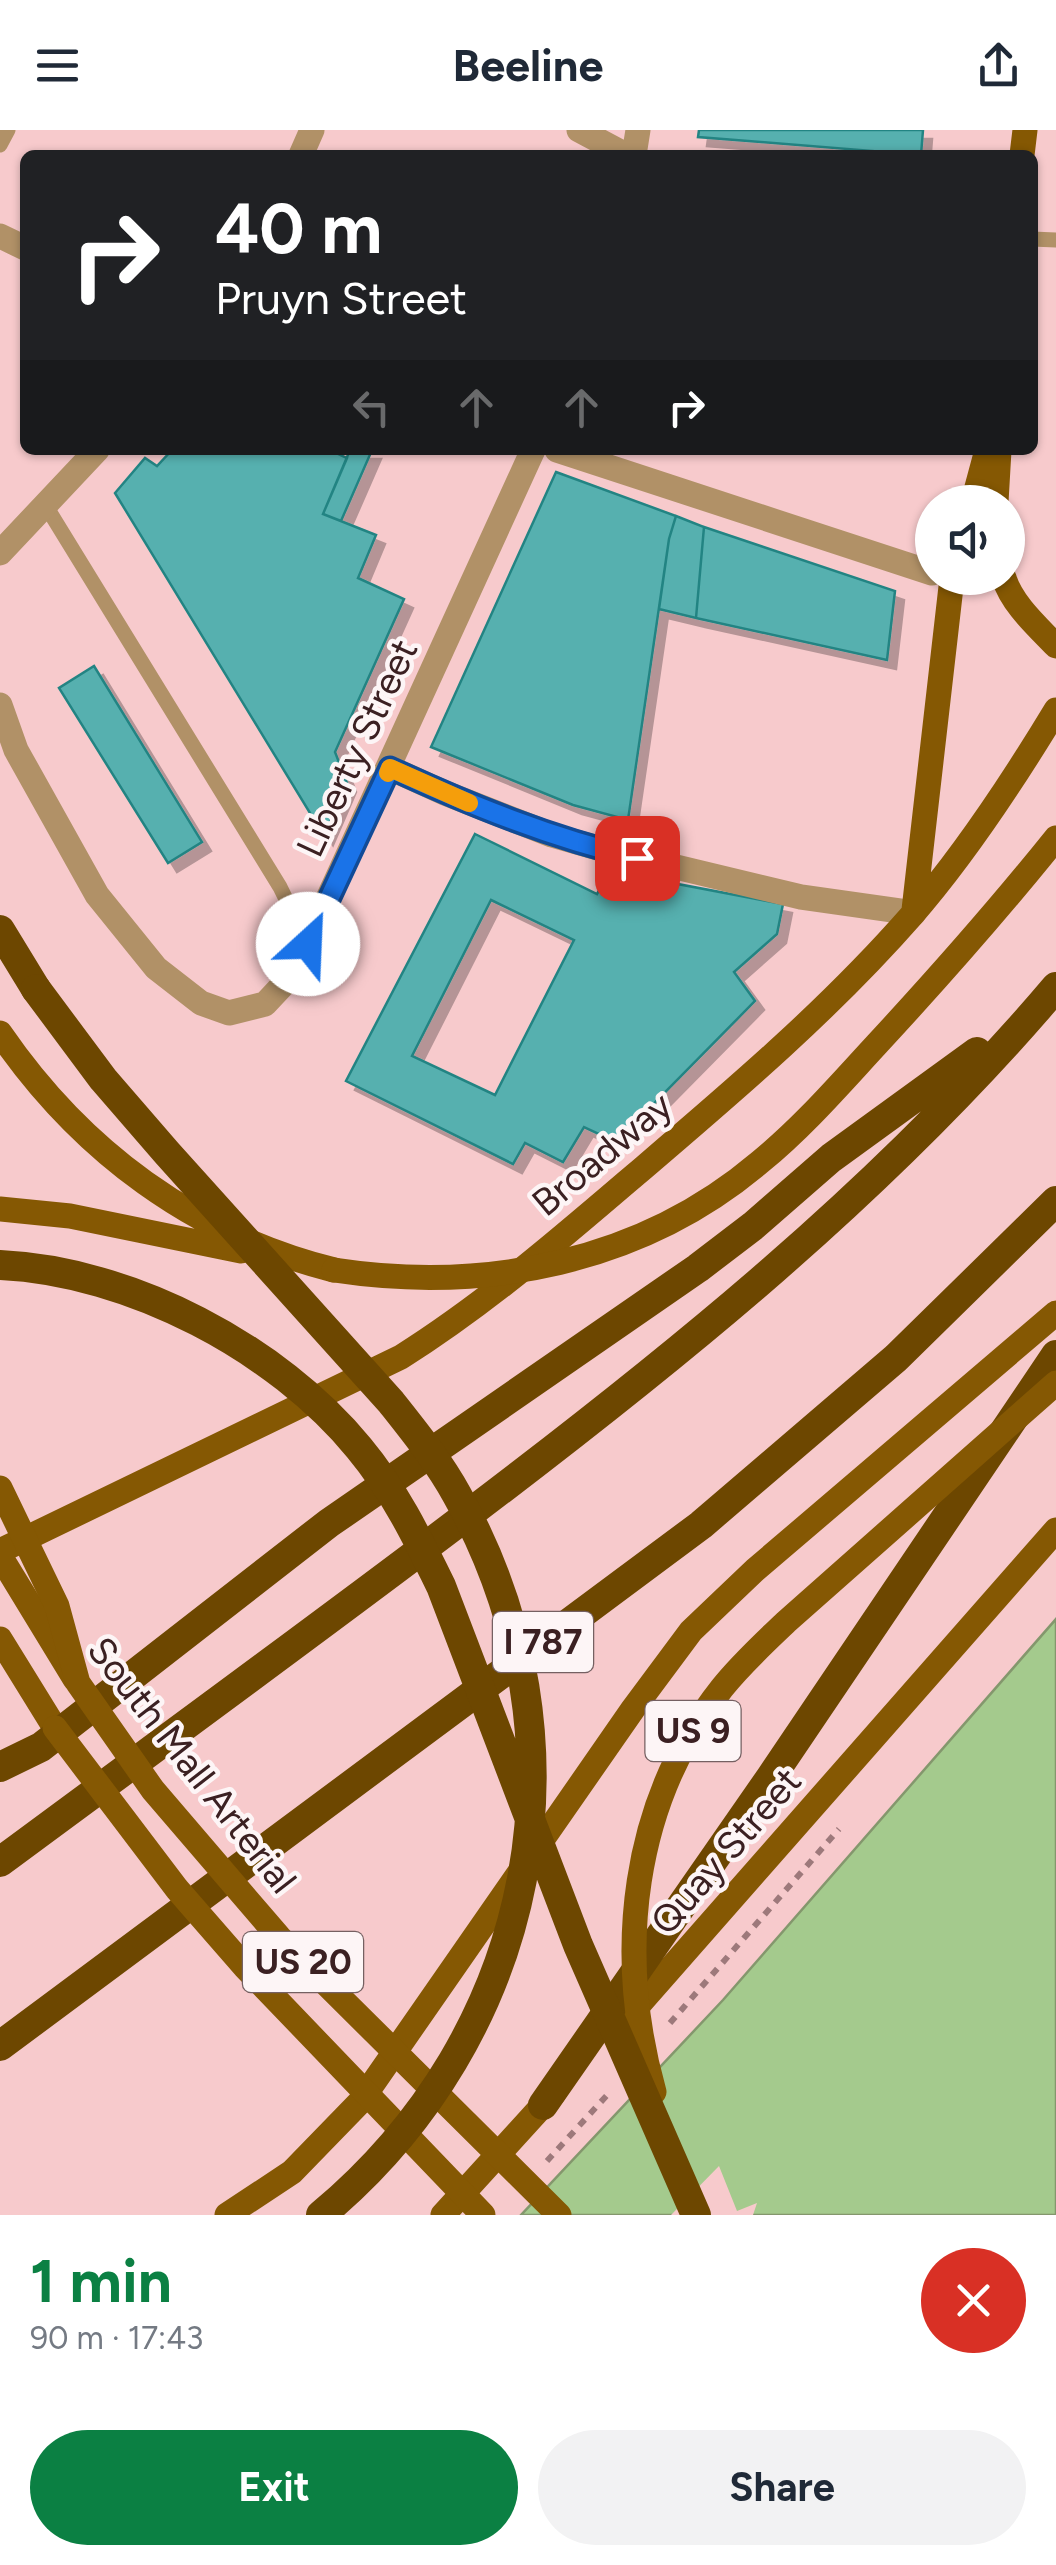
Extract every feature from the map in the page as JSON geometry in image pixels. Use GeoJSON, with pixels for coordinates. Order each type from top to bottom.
{"type":"FeatureCollection","features":[{"type":"Feature","properties":{"kind":"highway"},"geometry":{"type":"LineString","coordinates":[[0,930],[36,989],[103,1079],[391,1402],[438,1464],[486,1552],[518,1654],[529,1718],[531,1809],[520,1891],[502,1958],[476,2024],[445,2078],[392,2147],[322,2215]]}},
{"type":"Feature","properties":{"kind":"highway"},"geometry":{"type":"LineString","coordinates":[[0,1768],[41,1747],[330,1522],[698,1268],[831,1158],[1048,996]]}},
{"type":"Feature","properties":{"kind":"highway"},"geometry":{"type":"LineString","coordinates":[[0,1862],[625,1395],[774,1270],[881,1172],[1048,996]]}},
{"type":"Feature","properties":{"kind":"highway","name":"I 787"},"geometry":{"type":"LineString","coordinates":[[0,2046],[701,1525],[896,1358],[1056,1202]]}},
{"type":"Feature","properties":{"kind":"highway"},"geometry":{"type":"LineString","coordinates":[[0,1265],[48,1271],[102,1285],[205,1326],[263,1360],[318,1404],[379,1474],[414,1530],[441,1586],[578,1944],[696,2215]]}},
{"type":"Feature","properties":{"kind":"highway"},"geometry":{"type":"LineString","coordinates":[[543,2104],[1056,1355]]}},
{"type":"Feature","properties":{"kind":"main road"},"geometry":{"type":"LineString","coordinates":[[978,485],[986,455]]}},
{"type":"Feature","properties":{"kind":"main road"},"geometry":{"type":"LineString","coordinates":[[997,485],[999,455]]}},
{"type":"Feature","properties":{"kind":"main road"},"geometry":{"type":"LineString","coordinates":[[914,913],[944,595]]}},
{"type":"Feature","properties":{"kind":"main road"},"geometry":{"type":"LineString","coordinates":[[1012,595],[1056,646]]}},
{"type":"Feature","properties":{"kind":"main road","name":"Broadway"},"geometry":{"type":"LineString","coordinates":[[0,1554],[402,1357],[516,1278],[758,1070],[868,963],[914,913],[1006,789],[1056,710]]}},
{"type":"Feature","properties":{"kind":"main road"},"geometry":{"type":"LineString","coordinates":[[0,1208],[70,1216],[334,1270],[430,1279],[502,1275],[556,1265],[616,1246],[706,1201],[760,1162],[832,1093],[917,1000],[1056,838]]}},
{"type":"Feature","properties":{"kind":"main road"},"geometry":{"type":"LineString","coordinates":[[0,1033],[65,1114],[134,1176],[227,1233],[260,1248],[334,1270]]}},
{"type":"Feature","properties":{"kind":"main road"},"geometry":{"type":"LineString","coordinates":[[226,2215],[292,2172],[360,2102],[650,1685],[714,1607],[1056,1314]]}},
{"type":"Feature","properties":{"kind":"main road","name":"US 9"},"geometry":{"type":"LineString","coordinates":[[696,2215],[640,2044],[634,1971],[638,1876],[646,1838],[667,1779],[702,1716],[748,1658],[1056,1384]]}},
{"type":"Feature","properties":{"kind":"main road","name":"US 20"},"geometry":{"type":"LineString","coordinates":[[0,1488],[56,1606],[78,1683]]}},
{"type":"Feature","properties":{"kind":"main road","name":"Quay Street"},"geometry":{"type":"LineString","coordinates":[[444,2215],[543,2104],[646,1998],[1056,1530]]}},
{"type":"Feature","properties":{"kind":"main road","name":"South Mall Arterial"},"geometry":{"type":"LineString","coordinates":[[0,1554],[78,1683],[153,1790],[279,1937],[558,2215]]}},
{"type":"Feature","properties":{"kind":"main road"},"geometry":{"type":"LineString","coordinates":[[0,1639],[55,1728]]}},
{"type":"Feature","properties":{"kind":"main road","name":"US 20"},"geometry":{"type":"LineString","coordinates":[[0,1660],[211,1928],[484,2215]]}},
{"type":"Feature","properties":{"kind":"street"},"geometry":{"type":"LineString","coordinates":[[579,130],[617,150]]}},
{"type":"Feature","properties":{"kind":"street"},"geometry":{"type":"LineString","coordinates":[[0,553],[92,455]]}},
{"type":"Feature","properties":{"kind":"street","name":"Liberty Street"},"geometry":{"type":"LineString","coordinates":[[0,705],[16,750],[97,895],[156,968],[201,1003],[229,1013],[264,1004],[294,974],[531,455]]}},
{"type":"Feature","properties":{"kind":"street"},"geometry":{"type":"LineString","coordinates":[[573,455],[915,567]]}},
{"type":"Feature","properties":{"kind":"street"},"geometry":{"type":"LineString","coordinates":[[390,768],[444,794],[601,850],[801,897],[914,913]]}},
{"type":"Feature","properties":{"kind":"lane"},"geometry":{"type":"LineString","coordinates":[[0,145],[8,130]]}},
{"type":"Feature","properties":{"kind":"lane"},"geometry":{"type":"LineString","coordinates":[[46,506],[280,888],[308,944]]}},
{"type":"Feature","properties":{"kind":"path"},"geometry":{"type":"LineString","coordinates":[[662,2031],[840,1827]]}},
{"type":"Feature","properties":{"kind":"path"},"geometry":{"type":"LineString","coordinates":[[535,2174],[612,2090]]}},
{"type":"Feature","properties":{"kind":"shaded area"},"geometry":{"type":"Polygon","coordinates":[[[1056,1619],[1056,2215],[521,2215],[723,2000],[1056,1619]]]}},
{"type":"Feature","properties":{"kind":"pier"},"geometry":{"type":"Polygon","coordinates":[[[719,2166],[737,2211],[757,2203],[753,2215],[671,2215],[719,2166]]]}},
{"type":"Feature","properties":{"kind":"building"},"geometry":{"type":"Polygon","coordinates":[[[699,130],[923,130],[921,150],[859,150],[698,137],[699,130]]]}},
{"type":"Feature","properties":{"kind":"building"},"geometry":{"type":"Polygon","coordinates":[[[167,455],[347,458],[323,514],[376,535],[358,578],[404,599],[335,752],[347,783],[324,836],[115,493],[145,458],[157,466],[167,455]]]}},
{"type":"Feature","properties":{"kind":"building"},"geometry":{"type":"Polygon","coordinates":[[[348,455],[370,455],[341,521],[323,514],[348,455]]]}},
{"type":"Feature","properties":{"kind":"building"},"geometry":{"type":"Polygon","coordinates":[[[556,472],[676,516],[669,539],[628,820],[573,805],[431,747],[556,472]]]}},
{"type":"Feature","properties":{"kind":"building"},"geometry":{"type":"Polygon","coordinates":[[[676,516],[704,527],[696,618],[659,609],[676,516]]]}},
{"type":"Feature","properties":{"kind":"building"},"geometry":{"type":"Polygon","coordinates":[[[704,527],[895,591],[887,660],[696,618],[704,527]]]}},
{"type":"Feature","properties":{"kind":"building"},"geometry":{"type":"Polygon","coordinates":[[[94,666],[202,842],[168,863],[59,688],[94,666]]]}},
{"type":"Feature","properties":{"kind":"building"},"geometry":{"type":"Polygon","coordinates":[[[475,834],[597,894],[609,871],[783,904],[777,934],[734,972],[755,1001],[616,1142],[584,1127],[563,1162],[525,1143],[513,1164],[346,1081],[475,834]],[[491,900],[412,1056],[495,1095],[574,940],[491,900]]]}},
{"type":"Feature","properties":{"kind":"slow traffic"},"geometry":{"type":"LineString","coordinates":[[388,773],[390,768],[469,803]]}},
{"type":"Feature","properties":{"kind":"route"},"geometry":{"type":"LineString","coordinates":[[308,944],[390,768],[444,794],[552,835],[637,858]]}}]}
